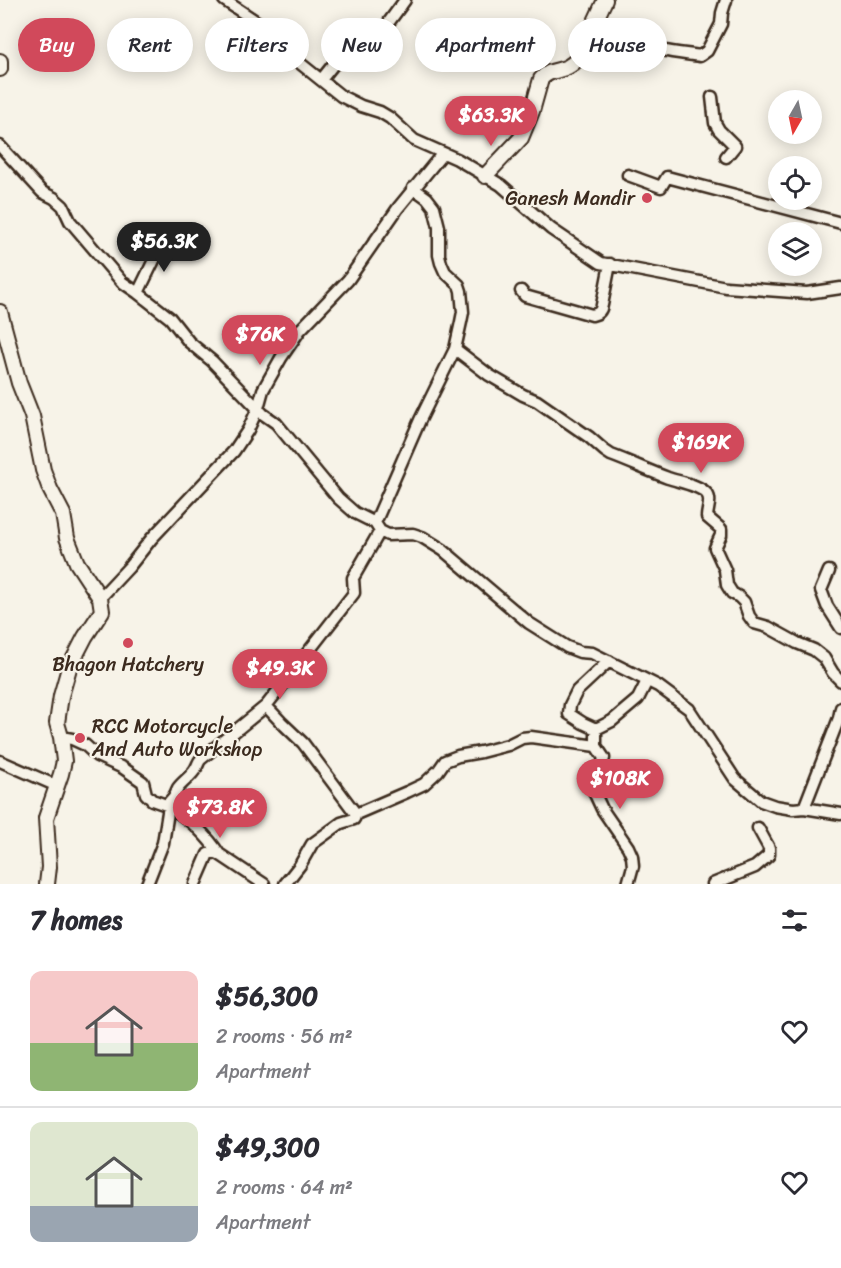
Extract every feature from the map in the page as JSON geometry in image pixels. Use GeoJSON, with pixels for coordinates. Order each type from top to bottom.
{"type":"FeatureCollection","features":[{"type":"Feature","properties":{"kind":"street"},"geometry":{"type":"LineString","coordinates":[[224,0],[260,24],[296,60],[348,99],[380,112],[414,140],[457,159],[501,185],[550,229],[601,263],[726,287],[807,293],[841,288]]}},
{"type":"Feature","properties":{"kind":"street"},"geometry":{"type":"LineString","coordinates":[[321,80],[345,50],[352,49],[359,54],[367,52],[405,0]]}},
{"type":"Feature","properties":{"kind":"street"},"geometry":{"type":"LineString","coordinates":[[597,18],[605,0]]}},
{"type":"Feature","properties":{"kind":"street"},"geometry":{"type":"LineString","coordinates":[[667,52],[700,56],[707,51],[721,24],[726,0]]}},
{"type":"Feature","properties":{"kind":"street"},"geometry":{"type":"LineString","coordinates":[[0,61],[0,69]]}},
{"type":"Feature","properties":{"kind":"street"},"geometry":{"type":"LineString","coordinates":[[485,177],[521,138],[544,75],[568,68]]}},
{"type":"Feature","properties":{"kind":"street"},"geometry":{"type":"LineString","coordinates":[[712,97],[715,123],[735,146],[726,157]]}},
{"type":"Feature","properties":{"kind":"street"},"geometry":{"type":"LineString","coordinates":[[0,146],[42,192],[63,206],[70,221],[122,282],[170,318],[189,342],[212,361],[263,414],[276,423],[338,498],[355,513],[388,535],[413,534],[422,537],[443,550],[529,623],[567,647],[580,652],[592,653],[658,686],[689,708],[735,779],[760,801],[793,809],[804,808],[841,814]]}},
{"type":"Feature","properties":{"kind":"street"},"geometry":{"type":"LineString","coordinates":[[100,598],[152,538],[234,451],[248,430],[263,390],[280,358],[300,330],[348,280],[398,208],[443,153]]}},
{"type":"Feature","properties":{"kind":"street"},"geometry":{"type":"LineString","coordinates":[[628,175],[661,187],[668,177],[841,223]]}},
{"type":"Feature","properties":{"kind":"street"},"geometry":{"type":"LineString","coordinates":[[147,884],[163,843],[170,801],[175,797],[178,789],[201,759],[266,706],[354,593],[353,578],[377,527],[420,420],[455,349],[463,312],[461,291],[459,285],[445,272],[441,263],[439,227],[434,207],[427,198],[413,188]]}},
{"type":"Feature","properties":{"kind":"street"},"geometry":{"type":"LineString","coordinates":[[138,293],[155,258],[167,242]]}},
{"type":"Feature","properties":{"kind":"street"},"geometry":{"type":"LineString","coordinates":[[521,291],[525,296],[592,315],[598,314],[601,311],[610,264]]}},
{"type":"Feature","properties":{"kind":"street"},"geometry":{"type":"LineString","coordinates":[[0,312],[19,383],[32,416],[43,470],[63,514],[67,538],[77,563],[100,598],[102,612],[85,637],[69,668],[61,696],[57,723],[64,761],[46,818],[49,867],[47,884]]}},
{"type":"Feature","properties":{"kind":"street"},"geometry":{"type":"LineString","coordinates":[[455,349],[489,375],[537,401],[590,437],[604,451],[705,492],[710,499],[707,517],[721,529],[716,548],[725,570],[727,585],[732,593],[744,602],[752,621],[814,650],[824,658],[841,681]]}},
{"type":"Feature","properties":{"kind":"street"},"geometry":{"type":"LineString","coordinates":[[829,571],[821,590],[827,606],[841,628]]}},
{"type":"Feature","properties":{"kind":"street"},"geometry":{"type":"LineString","coordinates":[[596,729],[569,714],[570,705],[577,691],[609,661]]}},
{"type":"Feature","properties":{"kind":"street"},"geometry":{"type":"LineString","coordinates":[[596,729],[612,721],[638,699],[647,681]]}},
{"type":"Feature","properties":{"kind":"street"},"geometry":{"type":"LineString","coordinates":[[266,706],[303,743],[356,814]]}},
{"type":"Feature","properties":{"kind":"street"},"geometry":{"type":"LineString","coordinates":[[804,808],[841,708]]}},
{"type":"Feature","properties":{"kind":"street"},"geometry":{"type":"LineString","coordinates":[[596,729],[596,746],[604,758],[595,794],[632,856],[633,866],[628,884]]}},
{"type":"Feature","properties":{"kind":"street"},"geometry":{"type":"LineString","coordinates":[[285,884],[300,865],[312,844],[341,823],[354,819],[356,814],[424,784],[445,761],[508,745],[531,736],[596,746]]}},
{"type":"Feature","properties":{"kind":"street"},"geometry":{"type":"LineString","coordinates":[[61,737],[85,745],[97,756],[123,768],[143,782],[146,794],[152,800],[169,806],[183,815],[204,833],[219,854]]}},
{"type":"Feature","properties":{"kind":"street"},"geometry":{"type":"LineString","coordinates":[[0,761],[57,786]]}},
{"type":"Feature","properties":{"kind":"street"},"geometry":{"type":"LineString","coordinates":[[713,884],[755,867],[769,855],[770,848],[758,828]]}},
{"type":"Feature","properties":{"kind":"street"},"geometry":{"type":"LineString","coordinates":[[195,884],[208,854],[214,852],[264,884]]}},
{"type":"Feature","properties":{"kind":"place","name":"Ganesh Mandir"},"geometry":{"type":"Point","coordinates":[647,198]}},
{"type":"Feature","properties":{"kind":"place","name":"Bhagon Hatchery"},"geometry":{"type":"Point","coordinates":[128,643]}},
{"type":"Feature","properties":{"kind":"place","name":"RCC Motorcycle And Auto Workshop"},"geometry":{"type":"Point","coordinates":[80,738]}}]}
